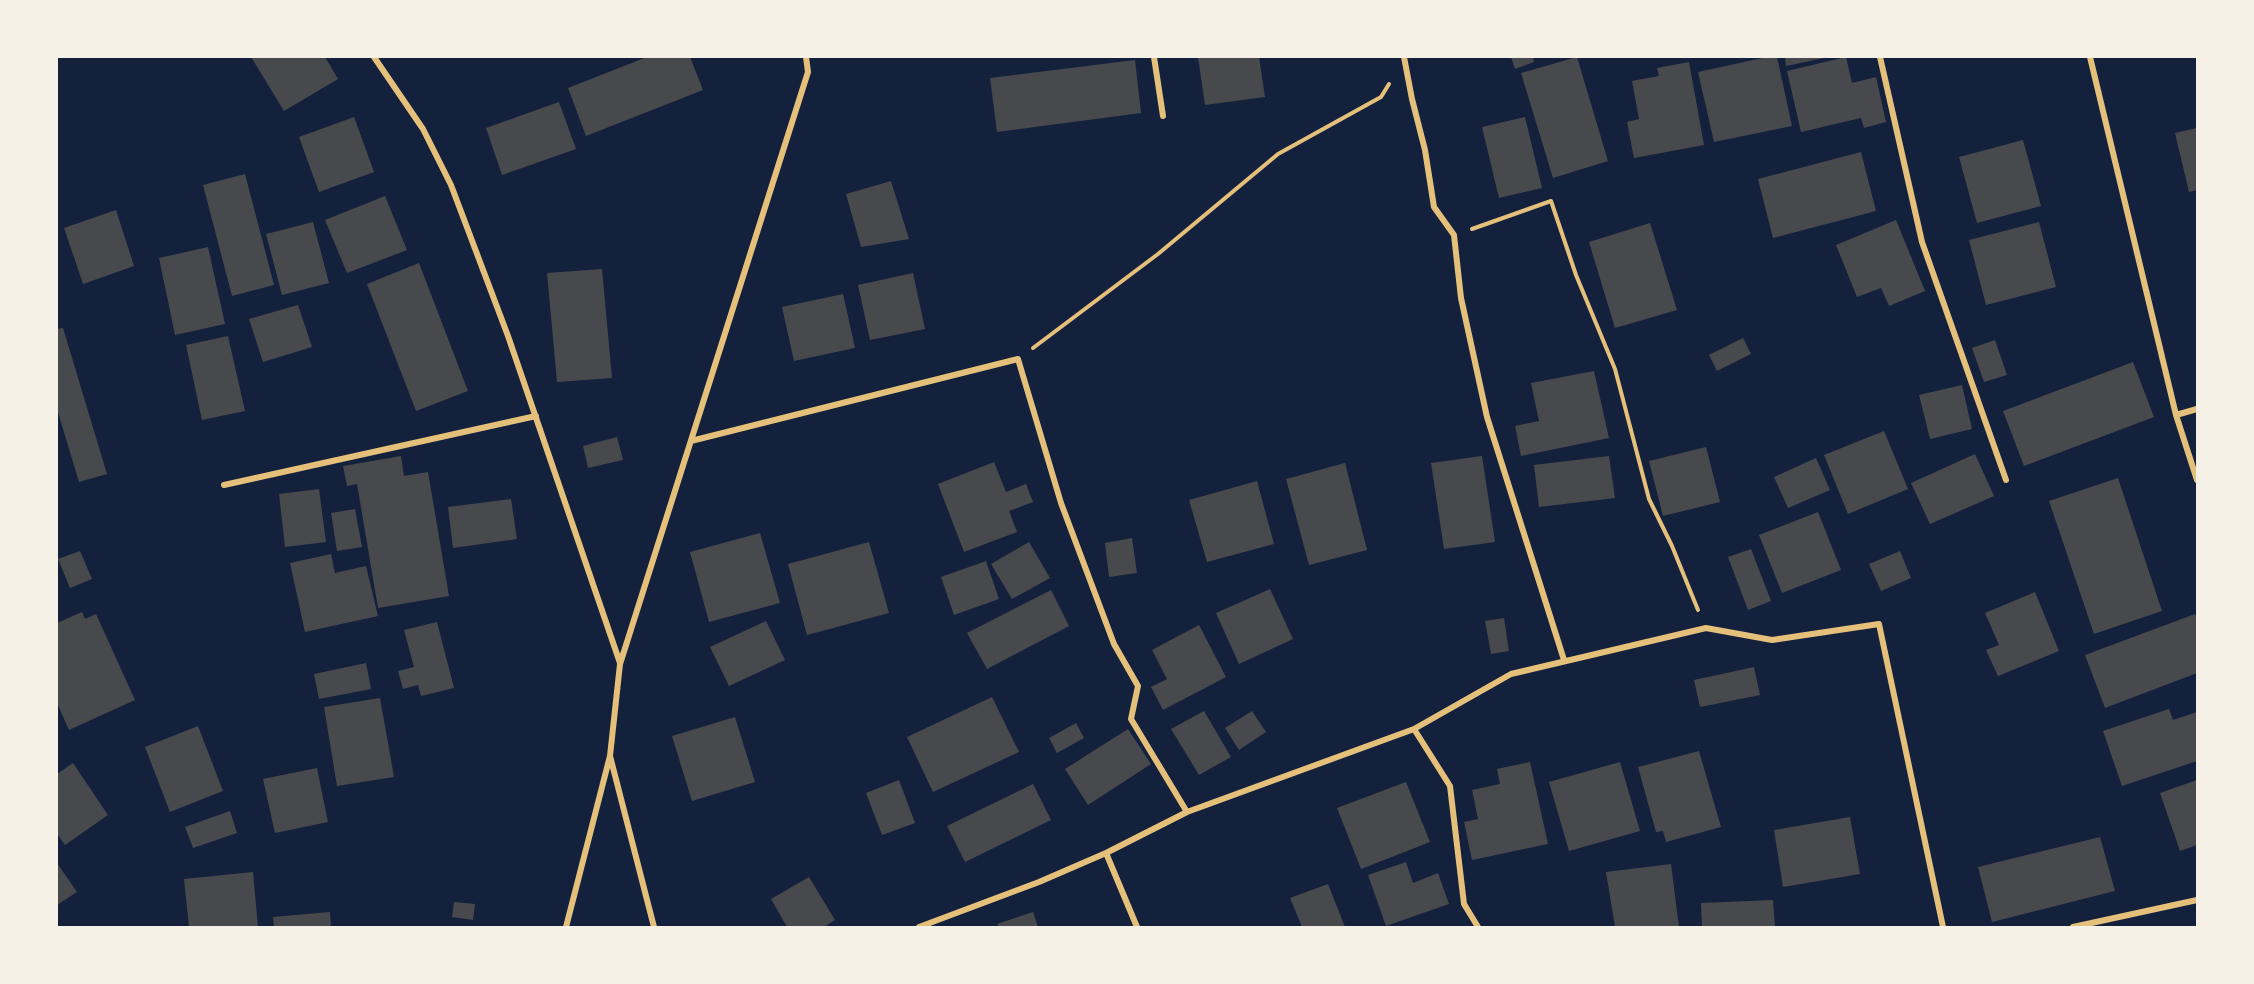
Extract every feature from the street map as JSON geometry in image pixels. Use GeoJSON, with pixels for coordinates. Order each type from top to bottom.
{"type":"FeatureCollection","features":[{"type":"Feature","properties":{"kind":"street"},"geometry":{"type":"LineString","coordinates":[[374,57],[423,129],[451,185],[508,336],[620,664]]}},
{"type":"Feature","properties":{"kind":"street"},"geometry":{"type":"LineString","coordinates":[[566,927],[610,756],[620,664],[808,72],[806,57]]}},
{"type":"Feature","properties":{"kind":"street"},"geometry":{"type":"LineString","coordinates":[[1154,57],[1163,116]]}},
{"type":"Feature","properties":{"kind":"street"},"geometry":{"type":"LineString","coordinates":[[1404,57],[1425,150],[1434,207],[1454,235],[1461,298],[1486,417],[1564,660]]}},
{"type":"Feature","properties":{"kind":"street"},"geometry":{"type":"LineString","coordinates":[[1880,57],[1922,242],[2006,480]]}},
{"type":"Feature","properties":{"kind":"street"},"geometry":{"type":"LineString","coordinates":[[2090,57],[2176,415],[2197,480]]}},
{"type":"Feature","properties":{"kind":"street"},"geometry":{"type":"LineString","coordinates":[[691,441],[1018,359],[1061,503],[1113,644],[1138,686],[1131,718],[1187,812]]}},
{"type":"Feature","properties":{"kind":"street"},"geometry":{"type":"LineString","coordinates":[[2176,415],[2197,409]]}},
{"type":"Feature","properties":{"kind":"street"},"geometry":{"type":"LineString","coordinates":[[224,485],[536,416]]}},
{"type":"Feature","properties":{"kind":"street"},"geometry":{"type":"LineString","coordinates":[[919,927],[1039,882],[1106,853],[1187,812],[1414,729],[1511,674],[1706,628],[1772,640],[1879,624],[1943,927]]}},
{"type":"Feature","properties":{"kind":"street"},"geometry":{"type":"LineString","coordinates":[[1414,729],[1450,786],[1464,904],[1478,927]]}},
{"type":"Feature","properties":{"kind":"street"},"geometry":{"type":"LineString","coordinates":[[610,756],[654,927]]}},
{"type":"Feature","properties":{"kind":"street"},"geometry":{"type":"LineString","coordinates":[[1106,853],[1137,927]]}},
{"type":"Feature","properties":{"kind":"street"},"geometry":{"type":"LineString","coordinates":[[2073,927],[2197,900]]}},
{"type":"Feature","properties":{"kind":"path"},"geometry":{"type":"LineString","coordinates":[[1018,359],[1158,254],[1278,154],[1382,97],[1392,77]]}},
{"type":"Feature","properties":{"kind":"path"},"geometry":{"type":"LineString","coordinates":[[1454,235],[1551,201],[1576,275],[1615,369],[1649,499],[1672,546],[1706,628]]}},
{"type":"Feature","properties":{"kind":"building"},"geometry":{"type":"Polygon","coordinates":[[[251,57],[325,57],[338,79],[284,111],[251,57]]]}},
{"type":"Feature","properties":{"kind":"building"},"geometry":{"type":"Polygon","coordinates":[[[647,57],[690,57],[703,90],[586,136],[568,88],[647,57]]]}},
{"type":"Feature","properties":{"kind":"building"},"geometry":{"type":"Polygon","coordinates":[[[1198,57],[1259,57],[1265,97],[1205,105],[1198,57]]]}},
{"type":"Feature","properties":{"kind":"building"},"geometry":{"type":"Polygon","coordinates":[[[1511,57],[1533,57],[1534,62],[1515,69],[1511,57]]]}},
{"type":"Feature","properties":{"kind":"building"},"geometry":{"type":"Polygon","coordinates":[[[1577,57],[1608,161],[1553,178],[1521,73],[1577,57]]]}},
{"type":"Feature","properties":{"kind":"building"},"geometry":{"type":"Polygon","coordinates":[[[1767,57],[1777,57],[1792,126],[1714,142],[1698,72],[1767,57]]]}},
{"type":"Feature","properties":{"kind":"building"},"geometry":{"type":"Polygon","coordinates":[[[1785,57],[1824,57],[1824,58],[1786,66],[1785,57]]]}},
{"type":"Feature","properties":{"kind":"building"},"geometry":{"type":"Polygon","coordinates":[[[1846,57],[1852,83],[1876,77],[1886,122],[1864,128],[1861,118],[1801,132],[1787,71],[1846,57]]]}},
{"type":"Feature","properties":{"kind":"building"},"geometry":{"type":"Polygon","coordinates":[[[1135,60],[1141,113],[997,132],[990,78],[1135,60]]]}},
{"type":"Feature","properties":{"kind":"building"},"geometry":{"type":"Polygon","coordinates":[[[1689,62],[1704,145],[1634,158],[1627,122],[1639,119],[1632,81],[1659,76],[1657,68],[1689,62]]]}},
{"type":"Feature","properties":{"kind":"building"},"geometry":{"type":"Polygon","coordinates":[[[559,102],[576,149],[502,175],[486,128],[559,102]]]}},
{"type":"Feature","properties":{"kind":"building"},"geometry":{"type":"Polygon","coordinates":[[[354,117],[374,172],[319,192],[299,137],[354,117]]]}},
{"type":"Feature","properties":{"kind":"building"},"geometry":{"type":"Polygon","coordinates":[[[1525,117],[1542,188],[1499,198],[1482,127],[1525,117]]]}},
{"type":"Feature","properties":{"kind":"building"},"geometry":{"type":"Polygon","coordinates":[[[2197,128],[2197,190],[2189,192],[2175,133],[2197,128]]]}},
{"type":"Feature","properties":{"kind":"building"},"geometry":{"type":"Polygon","coordinates":[[[2023,140],[2041,206],[1977,223],[1959,157],[2023,140]]]}},
{"type":"Feature","properties":{"kind":"building"},"geometry":{"type":"Polygon","coordinates":[[[1861,152],[1876,211],[1773,238],[1758,179],[1861,152]]]}},
{"type":"Feature","properties":{"kind":"building"},"geometry":{"type":"Polygon","coordinates":[[[245,174],[274,285],[232,296],[203,185],[245,174]]]}},
{"type":"Feature","properties":{"kind":"building"},"geometry":{"type":"Polygon","coordinates":[[[891,181],[909,239],[861,247],[846,194],[891,181]]]}},
{"type":"Feature","properties":{"kind":"building"},"geometry":{"type":"Polygon","coordinates":[[[385,196],[407,250],[347,273],[325,220],[385,196]]]}},
{"type":"Feature","properties":{"kind":"building"},"geometry":{"type":"Polygon","coordinates":[[[116,210],[134,266],[83,284],[64,228],[116,210]]]}},
{"type":"Feature","properties":{"kind":"building"},"geometry":{"type":"Polygon","coordinates":[[[1896,220],[1925,291],[1889,306],[1881,288],[1857,297],[1836,245],[1896,220]]]}},
{"type":"Feature","properties":{"kind":"building"},"geometry":{"type":"Polygon","coordinates":[[[313,222],[329,283],[282,295],[266,234],[313,222]]]}},
{"type":"Feature","properties":{"kind":"building"},"geometry":{"type":"Polygon","coordinates":[[[2039,222],[2056,287],[1986,305],[1969,240],[2039,222]]]}},
{"type":"Feature","properties":{"kind":"building"},"geometry":{"type":"Polygon","coordinates":[[[1650,223],[1677,310],[1615,328],[1589,242],[1650,223]]]}},
{"type":"Feature","properties":{"kind":"building"},"geometry":{"type":"Polygon","coordinates":[[[208,247],[225,324],[175,335],[159,258],[208,247]]]}},
{"type":"Feature","properties":{"kind":"building"},"geometry":{"type":"Polygon","coordinates":[[[419,263],[468,391],[416,411],[367,284],[419,263]]]}},
{"type":"Feature","properties":{"kind":"building"},"geometry":{"type":"Polygon","coordinates":[[[602,269],[612,378],[557,382],[547,273],[602,269]]]}},
{"type":"Feature","properties":{"kind":"building"},"geometry":{"type":"Polygon","coordinates":[[[913,273],[925,329],[870,340],[858,285],[913,273]]]}},
{"type":"Feature","properties":{"kind":"building"},"geometry":{"type":"Polygon","coordinates":[[[843,294],[855,348],[794,361],[782,307],[843,294]]]}},
{"type":"Feature","properties":{"kind":"building"},"geometry":{"type":"Polygon","coordinates":[[[298,305],[312,347],[263,362],[249,319],[298,305]]]}},
{"type":"Feature","properties":{"kind":"building"},"geometry":{"type":"Polygon","coordinates":[[[63,328],[107,474],[79,482],[57,409],[57,329],[63,328]]]}},
{"type":"Feature","properties":{"kind":"building"},"geometry":{"type":"Polygon","coordinates":[[[228,336],[245,411],[202,420],[186,345],[228,336]]]}},
{"type":"Feature","properties":{"kind":"building"},"geometry":{"type":"Polygon","coordinates":[[[1743,338],[1751,354],[1717,371],[1709,355],[1743,338]]]}},
{"type":"Feature","properties":{"kind":"building"},"geometry":{"type":"Polygon","coordinates":[[[1995,340],[2007,375],[1984,382],[1972,348],[1995,340]]]}},
{"type":"Feature","properties":{"kind":"building"},"geometry":{"type":"Polygon","coordinates":[[[2133,362],[2154,417],[2024,466],[2003,411],[2133,362]]]}},
{"type":"Feature","properties":{"kind":"building"},"geometry":{"type":"Polygon","coordinates":[[[1594,371],[1609,438],[1521,456],[1515,426],[1539,421],[1531,383],[1594,371]]]}},
{"type":"Feature","properties":{"kind":"building"},"geometry":{"type":"Polygon","coordinates":[[[1962,385],[1972,429],[1930,439],[1919,395],[1962,385]]]}},
{"type":"Feature","properties":{"kind":"building"},"geometry":{"type":"Polygon","coordinates":[[[1884,431],[1908,489],[1848,514],[1824,455],[1884,431]]]}},
{"type":"Feature","properties":{"kind":"building"},"geometry":{"type":"Polygon","coordinates":[[[617,437],[623,460],[588,468],[583,446],[617,437]]]}},
{"type":"Feature","properties":{"kind":"building"},"geometry":{"type":"Polygon","coordinates":[[[1706,447],[1720,502],[1663,516],[1649,461],[1706,447]]]}},
{"type":"Feature","properties":{"kind":"building"},"geometry":{"type":"Polygon","coordinates":[[[1975,454],[1994,496],[1930,524],[1911,483],[1975,454]]]}},
{"type":"Feature","properties":{"kind":"building"},"geometry":{"type":"Polygon","coordinates":[[[401,456],[404,476],[428,472],[449,596],[378,608],[357,484],[347,486],[343,466],[401,456]]]}},
{"type":"Feature","properties":{"kind":"building"},"geometry":{"type":"Polygon","coordinates":[[[1482,456],[1495,542],[1444,549],[1431,463],[1482,456]]]}},
{"type":"Feature","properties":{"kind":"building"},"geometry":{"type":"Polygon","coordinates":[[[1609,456],[1615,498],[1539,507],[1534,465],[1609,456]]]}},
{"type":"Feature","properties":{"kind":"building"},"geometry":{"type":"Polygon","coordinates":[[[1816,458],[1830,490],[1788,508],[1774,477],[1816,458]]]}},
{"type":"Feature","properties":{"kind":"building"},"geometry":{"type":"Polygon","coordinates":[[[994,462],[1006,492],[1026,484],[1033,502],[1009,511],[1017,532],[964,552],[938,484],[994,462]]]}},
{"type":"Feature","properties":{"kind":"building"},"geometry":{"type":"Polygon","coordinates":[[[1345,463],[1367,550],[1309,565],[1286,479],[1345,463]]]}},
{"type":"Feature","properties":{"kind":"building"},"geometry":{"type":"Polygon","coordinates":[[[2118,478],[2162,611],[2094,634],[2049,501],[2118,478]]]}},
{"type":"Feature","properties":{"kind":"building"},"geometry":{"type":"Polygon","coordinates":[[[1257,481],[1274,544],[1207,562],[1189,500],[1257,481]]]}},
{"type":"Feature","properties":{"kind":"building"},"geometry":{"type":"Polygon","coordinates":[[[319,489],[326,542],[285,547],[279,494],[319,489]]]}},
{"type":"Feature","properties":{"kind":"building"},"geometry":{"type":"Polygon","coordinates":[[[511,499],[517,539],[453,548],[448,507],[511,499]]]}},
{"type":"Feature","properties":{"kind":"building"},"geometry":{"type":"Polygon","coordinates":[[[355,509],[362,547],[337,551],[331,513],[355,509]]]}},
{"type":"Feature","properties":{"kind":"building"},"geometry":{"type":"Polygon","coordinates":[[[1818,512],[1841,570],[1782,593],[1759,535],[1818,512]]]}},
{"type":"Feature","properties":{"kind":"building"},"geometry":{"type":"Polygon","coordinates":[[[760,533],[780,603],[709,622],[690,552],[760,533]]]}},
{"type":"Feature","properties":{"kind":"building"},"geometry":{"type":"Polygon","coordinates":[[[1132,538],[1137,573],[1109,577],[1105,543],[1132,538]]]}},
{"type":"Feature","properties":{"kind":"building"},"geometry":{"type":"Polygon","coordinates":[[[869,542],[889,613],[807,635],[788,564],[869,542]]]}},
{"type":"Feature","properties":{"kind":"building"},"geometry":{"type":"Polygon","coordinates":[[[1029,542],[1050,578],[1012,599],[991,564],[1029,542]]]}},
{"type":"Feature","properties":{"kind":"building"},"geometry":{"type":"Polygon","coordinates":[[[1751,549],[1771,601],[1748,610],[1728,557],[1751,549]]]}},
{"type":"Feature","properties":{"kind":"building"},"geometry":{"type":"Polygon","coordinates":[[[80,551],[92,579],[70,588],[58,559],[80,551]]]}},
{"type":"Feature","properties":{"kind":"building"},"geometry":{"type":"Polygon","coordinates":[[[1900,551],[1911,578],[1881,591],[1869,564],[1900,551]]]}},
{"type":"Feature","properties":{"kind":"building"},"geometry":{"type":"Polygon","coordinates":[[[331,554],[335,573],[366,566],[378,616],[305,632],[290,563],[331,554]]]}},
{"type":"Feature","properties":{"kind":"building"},"geometry":{"type":"Polygon","coordinates":[[[986,561],[999,599],[954,615],[941,577],[986,561]]]}},
{"type":"Feature","properties":{"kind":"building"},"geometry":{"type":"Polygon","coordinates":[[[1270,589],[1293,639],[1239,664],[1216,613],[1270,589]]]}},
{"type":"Feature","properties":{"kind":"building"},"geometry":{"type":"Polygon","coordinates":[[[1051,590],[1069,626],[987,669],[967,633],[1051,590]]]}},
{"type":"Feature","properties":{"kind":"building"},"geometry":{"type":"Polygon","coordinates":[[[2035,592],[2059,651],[1998,676],[1986,650],[1999,645],[1985,613],[2035,592]]]}},
{"type":"Feature","properties":{"kind":"building"},"geometry":{"type":"Polygon","coordinates":[[[82,612],[85,619],[96,614],[135,700],[69,730],[57,703],[57,623],[82,612]]]}},
{"type":"Feature","properties":{"kind":"building"},"geometry":{"type":"Polygon","coordinates":[[[2195,614],[2197,673],[2105,708],[2085,655],[2195,614]]]}},
{"type":"Feature","properties":{"kind":"building"},"geometry":{"type":"Polygon","coordinates":[[[1504,618],[1509,651],[1491,654],[1485,621],[1504,618]]]}},
{"type":"Feature","properties":{"kind":"building"},"geometry":{"type":"Polygon","coordinates":[[[766,621],[785,660],[729,686],[710,647],[766,621]]]}},
{"type":"Feature","properties":{"kind":"building"},"geometry":{"type":"Polygon","coordinates":[[[437,622],[454,688],[421,696],[418,685],[403,689],[398,671],[414,667],[404,630],[437,622]]]}},
{"type":"Feature","properties":{"kind":"building"},"geometry":{"type":"Polygon","coordinates":[[[1199,625],[1226,677],[1163,710],[1151,687],[1167,679],[1152,650],[1199,625]]]}},
{"type":"Feature","properties":{"kind":"building"},"geometry":{"type":"Polygon","coordinates":[[[366,663],[371,689],[319,699],[314,674],[366,663]]]}},
{"type":"Feature","properties":{"kind":"building"},"geometry":{"type":"Polygon","coordinates":[[[1754,667],[1760,695],[1700,707],[1694,680],[1754,667]]]}},
{"type":"Feature","properties":{"kind":"building"},"geometry":{"type":"Polygon","coordinates":[[[992,697],[1019,752],[933,792],[907,737],[992,697]]]}},
{"type":"Feature","properties":{"kind":"building"},"geometry":{"type":"Polygon","coordinates":[[[380,698],[394,777],[337,786],[324,707],[380,698]]]}},
{"type":"Feature","properties":{"kind":"building"},"geometry":{"type":"Polygon","coordinates":[[[2169,709],[2173,720],[2197,712],[2197,761],[2122,786],[2103,731],[2169,709]]]}},
{"type":"Feature","properties":{"kind":"building"},"geometry":{"type":"Polygon","coordinates":[[[1204,711],[1231,757],[1199,775],[1171,729],[1204,711]]]}},
{"type":"Feature","properties":{"kind":"building"},"geometry":{"type":"Polygon","coordinates":[[[1252,711],[1266,732],[1239,750],[1225,728],[1252,711]]]}},
{"type":"Feature","properties":{"kind":"building"},"geometry":{"type":"Polygon","coordinates":[[[735,717],[755,782],[692,801],[672,736],[735,717]]]}},
{"type":"Feature","properties":{"kind":"building"},"geometry":{"type":"Polygon","coordinates":[[[1076,723],[1084,738],[1057,753],[1049,738],[1076,723]]]}},
{"type":"Feature","properties":{"kind":"building"},"geometry":{"type":"Polygon","coordinates":[[[198,726],[223,791],[170,812],[145,747],[198,726]]]}},
{"type":"Feature","properties":{"kind":"building"},"geometry":{"type":"Polygon","coordinates":[[[1128,729],[1151,764],[1088,805],[1065,769],[1128,729]]]}},
{"type":"Feature","properties":{"kind":"building"},"geometry":{"type":"Polygon","coordinates":[[[1699,751],[1721,827],[1666,842],[1663,831],[1656,832],[1638,767],[1699,751]]]}},
{"type":"Feature","properties":{"kind":"building"},"geometry":{"type":"Polygon","coordinates":[[[1530,762],[1548,844],[1472,860],[1464,822],[1478,819],[1472,790],[1500,784],[1497,769],[1530,762]]]}},
{"type":"Feature","properties":{"kind":"building"},"geometry":{"type":"Polygon","coordinates":[[[1620,762],[1640,831],[1569,851],[1549,782],[1620,762]]]}},
{"type":"Feature","properties":{"kind":"building"},"geometry":{"type":"Polygon","coordinates":[[[73,763],[108,815],[65,845],[57,834],[57,774],[73,763]]]}},
{"type":"Feature","properties":{"kind":"building"},"geometry":{"type":"Polygon","coordinates":[[[317,768],[328,822],[275,833],[263,779],[317,768]]]}},
{"type":"Feature","properties":{"kind":"building"},"geometry":{"type":"Polygon","coordinates":[[[899,780],[915,823],[882,835],[866,793],[899,780]]]}},
{"type":"Feature","properties":{"kind":"building"},"geometry":{"type":"Polygon","coordinates":[[[2197,780],[2197,845],[2180,851],[2160,793],[2197,780]]]}},
{"type":"Feature","properties":{"kind":"building"},"geometry":{"type":"Polygon","coordinates":[[[1406,782],[1430,842],[1361,869],[1337,808],[1406,782]]]}},
{"type":"Feature","properties":{"kind":"building"},"geometry":{"type":"Polygon","coordinates":[[[1033,784],[1051,820],[965,862],[947,826],[1033,784]]]}},
{"type":"Feature","properties":{"kind":"building"},"geometry":{"type":"Polygon","coordinates":[[[230,811],[237,833],[193,848],[185,827],[230,811]]]}},
{"type":"Feature","properties":{"kind":"building"},"geometry":{"type":"Polygon","coordinates":[[[1850,817],[1860,874],[1783,887],[1774,830],[1850,817]]]}},
{"type":"Feature","properties":{"kind":"building"},"geometry":{"type":"Polygon","coordinates":[[[2100,837],[2115,891],[1992,922],[1978,867],[2100,837]]]}},
{"type":"Feature","properties":{"kind":"building"},"geometry":{"type":"Polygon","coordinates":[[[1406,862],[1413,883],[1438,873],[1449,904],[1386,926],[1368,875],[1406,862]]]}},
{"type":"Feature","properties":{"kind":"building"},"geometry":{"type":"Polygon","coordinates":[[[57,863],[77,892],[57,905],[57,863]]]}},
{"type":"Feature","properties":{"kind":"building"},"geometry":{"type":"Polygon","coordinates":[[[1671,864],[1679,927],[1615,927],[1606,872],[1671,864]]]}},
{"type":"Feature","properties":{"kind":"building"},"geometry":{"type":"Polygon","coordinates":[[[253,872],[258,927],[189,927],[184,879],[253,872]]]}},
{"type":"Feature","properties":{"kind":"building"},"geometry":{"type":"Polygon","coordinates":[[[809,877],[835,920],[824,927],[787,927],[771,899],[809,877]]]}},
{"type":"Feature","properties":{"kind":"building"},"geometry":{"type":"Polygon","coordinates":[[[1328,884],[1345,927],[1302,927],[1290,898],[1328,884]]]}},
{"type":"Feature","properties":{"kind":"building"},"geometry":{"type":"Polygon","coordinates":[[[1773,900],[1775,927],[1702,927],[1701,903],[1773,900]]]}},
{"type":"Feature","properties":{"kind":"building"},"geometry":{"type":"Polygon","coordinates":[[[454,902],[475,904],[473,920],[452,917],[454,902]]]}},
{"type":"Feature","properties":{"kind":"building"},"geometry":{"type":"Polygon","coordinates":[[[330,912],[331,927],[274,927],[273,917],[330,912]]]}},
{"type":"Feature","properties":{"kind":"building"},"geometry":{"type":"Polygon","coordinates":[[[1033,912],[1038,927],[999,927],[997,924],[1033,912]]]}}]}
